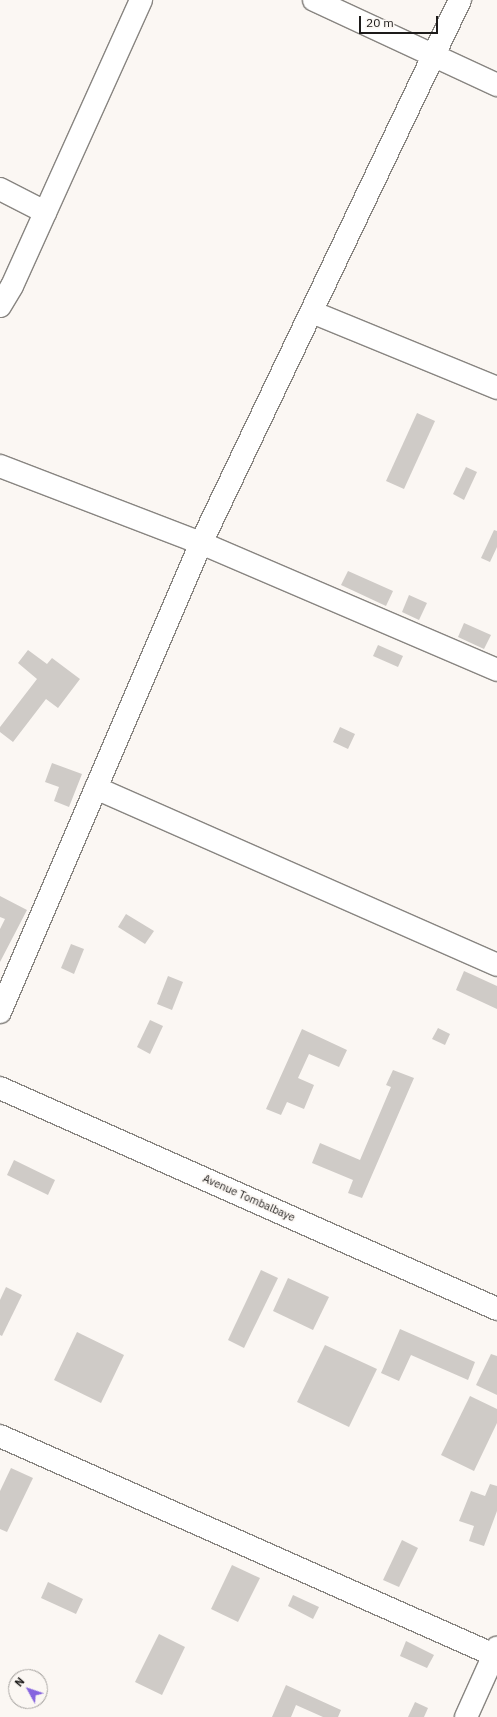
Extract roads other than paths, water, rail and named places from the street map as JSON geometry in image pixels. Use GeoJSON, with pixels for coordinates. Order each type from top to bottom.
{"type":"FeatureCollection","features":[{"type":"Feature","properties":{"kind":"street"},"geometry":{"type":"LineString","coordinates":[[0,306],[45,212],[141,0]]}},
{"type":"Feature","properties":{"kind":"street"},"geometry":{"type":"LineString","coordinates":[[314,0],[497,85]]}},
{"type":"Feature","properties":{"kind":"street"},"geometry":{"type":"LineString","coordinates":[[0,1012],[201,542],[460,0]]}},
{"type":"Feature","properties":{"kind":"street"},"geometry":{"type":"LineString","coordinates":[[0,190],[45,212]]}},
{"type":"Feature","properties":{"kind":"street"},"geometry":{"type":"LineString","coordinates":[[312,312],[497,388]]}},
{"type":"Feature","properties":{"kind":"street"},"geometry":{"type":"LineString","coordinates":[[0,466],[201,542],[497,670]]}},
{"type":"Feature","properties":{"kind":"street"},"geometry":{"type":"LineString","coordinates":[[96,788],[497,965]]}},
{"type":"Feature","properties":{"kind":"street","name":"Avenue Tombalbaye"},"geometry":{"type":"LineString","coordinates":[[0,1088],[497,1309]]}},
{"type":"Feature","properties":{"kind":"street"},"geometry":{"type":"LineString","coordinates":[[0,1436],[496,1652],[466,1717]]}}]}
